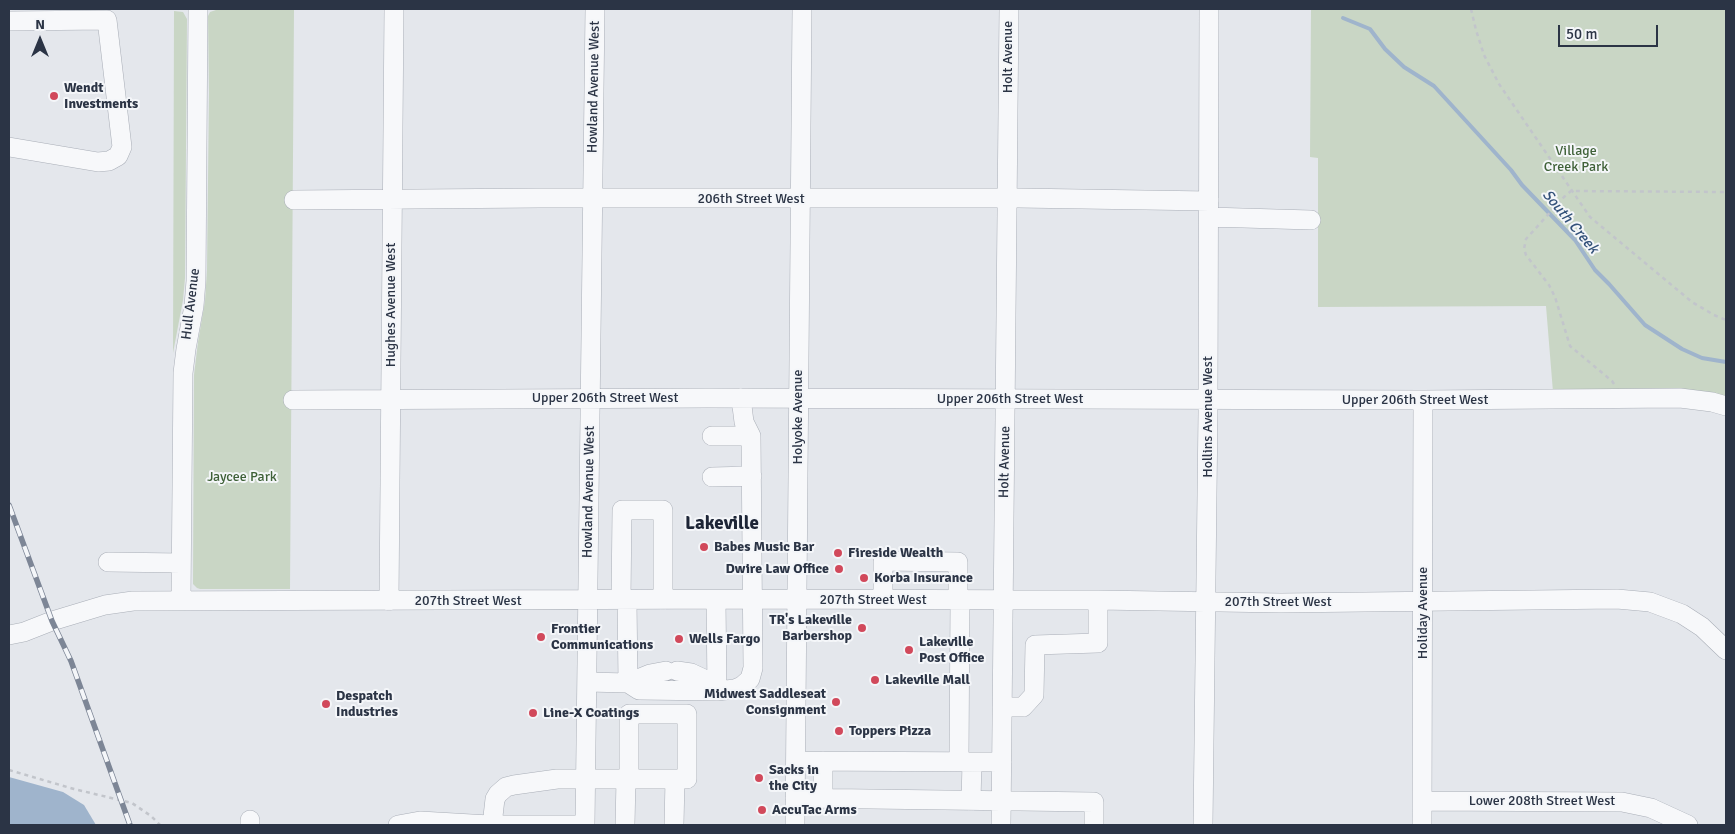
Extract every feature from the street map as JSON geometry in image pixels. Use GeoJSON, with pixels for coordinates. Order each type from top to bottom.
{"type":"FeatureCollection","features":[{"type":"Feature","properties":{"kind":"street","name":"Hull Avenue"},"geometry":{"type":"LineString","coordinates":[[181,600],[183,373],[194,306],[196,281],[198,9]]}},
{"type":"Feature","properties":{"kind":"street","name":"Hughes Avenue West"},"geometry":{"type":"LineString","coordinates":[[389,601],[394,9]]}},
{"type":"Feature","properties":{"kind":"street","name":"Howland Avenue West"},"geometry":{"type":"LineString","coordinates":[[585,825],[595,9]]}},
{"type":"Feature","properties":{"kind":"street","name":"Holyoke Avenue"},"geometry":{"type":"LineString","coordinates":[[795,825],[802,9]]}},
{"type":"Feature","properties":{"kind":"street","name":"Holt Avenue"},"geometry":{"type":"LineString","coordinates":[[1001,825],[1009,9]]}},
{"type":"Feature","properties":{"kind":"street","name":"Hollins Avenue West"},"geometry":{"type":"LineString","coordinates":[[1203,825],[1208,399],[1209,9]]}},
{"type":"Feature","properties":{"kind":"street"},"geometry":{"type":"LineString","coordinates":[[9,147],[98,162],[109,161],[118,156],[122,147],[107,20],[19,17]]}},
{"type":"Feature","properties":{"kind":"street","name":"206th Street West"},"geometry":{"type":"LineString","coordinates":[[294,200],[1008,198],[1209,209],[1311,220]]}},
{"type":"Feature","properties":{"kind":"street","name":"Upper 206th Street West"},"geometry":{"type":"LineString","coordinates":[[293,400],[591,398],[1423,400],[1680,398],[1712,402],[1726,406]]}},
{"type":"Feature","properties":{"kind":"street"},"geometry":{"type":"LineString","coordinates":[[628,683],[639,690],[735,689],[742,686],[752,675],[751,436],[744,422],[741,398]]}},
{"type":"Feature","properties":{"kind":"street","name":"Holiday Avenue"},"geometry":{"type":"LineString","coordinates":[[1422,825],[1423,400]]}},
{"type":"Feature","properties":{"kind":"street"},"geometry":{"type":"LineString","coordinates":[[712,436],[751,436]]}},
{"type":"Feature","properties":{"kind":"street"},"geometry":{"type":"LineString","coordinates":[[712,477],[752,476]]}},
{"type":"Feature","properties":{"kind":"street"},"geometry":{"type":"LineString","coordinates":[[628,683],[622,510],[663,510],[663,600]]}},
{"type":"Feature","properties":{"kind":"street"},"geometry":{"type":"LineString","coordinates":[[883,600],[883,561],[958,562],[966,762],[971,801]]}},
{"type":"Feature","properties":{"kind":"street"},"geometry":{"type":"LineString","coordinates":[[108,562],[181,563]]}},
{"type":"Feature","properties":{"kind":"street","name":"207th Street West"},"geometry":{"type":"LineString","coordinates":[[9,634],[24,632],[52,621],[105,605],[133,601],[752,599],[1098,600],[1280,603],[1622,599],[1638,600],[1659,605],[1682,614],[1702,627],[1726,650]]}},
{"type":"Feature","properties":{"kind":"street"},"geometry":{"type":"LineString","coordinates":[[716,600],[717,688]]}},
{"type":"Feature","properties":{"kind":"street"},"geometry":{"type":"LineString","coordinates":[[1002,707],[1024,707],[1034,695],[1035,645],[1098,644],[1098,600]]}},
{"type":"Feature","properties":{"kind":"street"},"geometry":{"type":"LineString","coordinates":[[588,682],[628,683],[650,674],[671,671],[699,675],[717,688]]}},
{"type":"Feature","properties":{"kind":"street"},"geometry":{"type":"LineString","coordinates":[[492,825],[495,799],[506,787],[546,780],[586,779],[628,779],[687,779],[687,714],[629,714],[628,779],[625,825]]}},
{"type":"Feature","properties":{"kind":"street"},"geometry":{"type":"LineString","coordinates":[[796,761],[1002,762]]}},
{"type":"Feature","properties":{"kind":"street"},"geometry":{"type":"LineString","coordinates":[[823,761],[823,798]]}},
{"type":"Feature","properties":{"kind":"street"},"geometry":{"type":"LineString","coordinates":[[674,825],[675,779]]}},
{"type":"Feature","properties":{"kind":"street"},"geometry":{"type":"LineString","coordinates":[[795,798],[1094,802],[1094,825]]}},
{"type":"Feature","properties":{"kind":"street","name":"Lower 208th Street West"},"geometry":{"type":"LineString","coordinates":[[1422,801],[1622,802],[1651,808],[1688,825]]}},
{"type":"Feature","properties":{"kind":"street"},"geometry":{"type":"LineString","coordinates":[[398,825],[411,822],[492,825],[585,825]]}},
{"type":"Feature","properties":{"kind":"path"},"geometry":{"type":"LineString","coordinates":[[1471,9],[1479,41],[1499,84],[1590,217],[1698,306],[1726,320]]}},
{"type":"Feature","properties":{"kind":"path"},"geometry":{"type":"LineString","coordinates":[[1615,398],[1615,386],[1612,381],[1570,346],[1554,296],[1549,285],[1526,254],[1525,244],[1534,229],[1572,191],[1726,192]]}},
{"type":"Feature","properties":{"kind":"path"},"geometry":{"type":"LineString","coordinates":[[9,770],[74,789],[132,803],[151,816],[160,825]]}},
{"type":"Feature","properties":{"kind":"green space","name":"Village Creek Park"},"geometry":{"type":"Polygon","coordinates":[[[1311,9],[1726,9],[1726,397],[1553,392],[1546,306],[1318,307],[1318,158],[1310,157],[1311,9]]]}},
{"type":"Feature","properties":{"kind":"green space","name":"Jaycee Park"},"geometry":{"type":"Polygon","coordinates":[[[216,10],[294,10],[290,589],[200,589],[193,584],[194,375],[205,301],[207,270],[208,16],[210,12],[216,10]]]}},
{"type":"Feature","properties":{"kind":"green space"},"geometry":{"type":"Polygon","coordinates":[[[174,11],[183,12],[187,19],[185,278],[183,300],[173,353],[174,11]]]}},
{"type":"Feature","properties":{"kind":"water"},"geometry":{"type":"Polygon","coordinates":[[[9,777],[63,792],[84,805],[96,825],[9,825],[9,777]]]}},
{"type":"Feature","properties":{"kind":"waterway","name":"South Creek"},"geometry":{"type":"LineString","coordinates":[[1343,18],[1370,29],[1385,49],[1404,67],[1434,86],[1511,170],[1522,185],[1575,240],[1595,270],[1645,325],[1682,349],[1702,358],[1726,362]]}},
{"type":"Feature","properties":{"kind":"railway"},"geometry":{"type":"LineString","coordinates":[[9,505],[52,621],[71,661],[130,825]]}},
{"type":"Feature","properties":{"kind":"place","name":"Wendt Investments"},"geometry":{"type":"Point","coordinates":[54,96]}},
{"type":"Feature","properties":{"kind":"place","name":"Babes Music Bar"},"geometry":{"type":"Point","coordinates":[704,547]}},
{"type":"Feature","properties":{"kind":"place","name":"Fireside Wealth"},"geometry":{"type":"Point","coordinates":[838,553]}},
{"type":"Feature","properties":{"kind":"place","name":"Dwire Law Office"},"geometry":{"type":"Point","coordinates":[839,569]}},
{"type":"Feature","properties":{"kind":"place","name":"Korba Insurance"},"geometry":{"type":"Point","coordinates":[864,578]}},
{"type":"Feature","properties":{"kind":"place","name":"TR's Lakeville Barbershop"},"geometry":{"type":"Point","coordinates":[862,628]}},
{"type":"Feature","properties":{"kind":"place","name":"Frontier Communications"},"geometry":{"type":"Point","coordinates":[541,637]}},
{"type":"Feature","properties":{"kind":"place","name":"Wells Fargo"},"geometry":{"type":"Point","coordinates":[679,639]}},
{"type":"Feature","properties":{"kind":"place","name":"Lakeville Post Office"},"geometry":{"type":"Point","coordinates":[909,650]}},
{"type":"Feature","properties":{"kind":"place","name":"Lakeville Mall"},"geometry":{"type":"Point","coordinates":[875,680]}},
{"type":"Feature","properties":{"kind":"place","name":"Midwest Saddleseat Consignment"},"geometry":{"type":"Point","coordinates":[836,702]}},
{"type":"Feature","properties":{"kind":"place","name":"Despatch Industries"},"geometry":{"type":"Point","coordinates":[326,704]}},
{"type":"Feature","properties":{"kind":"place","name":"Line-X Coatings"},"geometry":{"type":"Point","coordinates":[533,713]}},
{"type":"Feature","properties":{"kind":"place","name":"Toppers Pizza"},"geometry":{"type":"Point","coordinates":[839,731]}},
{"type":"Feature","properties":{"kind":"place","name":"Sacks in the City"},"geometry":{"type":"Point","coordinates":[759,778]}},
{"type":"Feature","properties":{"kind":"place","name":"AccuTac Arms"},"geometry":{"type":"Point","coordinates":[762,810]}},
{"type":"Feature","properties":{"kind":"district","name":"Lakeville"},"geometry":{"type":"Point","coordinates":[722,524]}}]}
